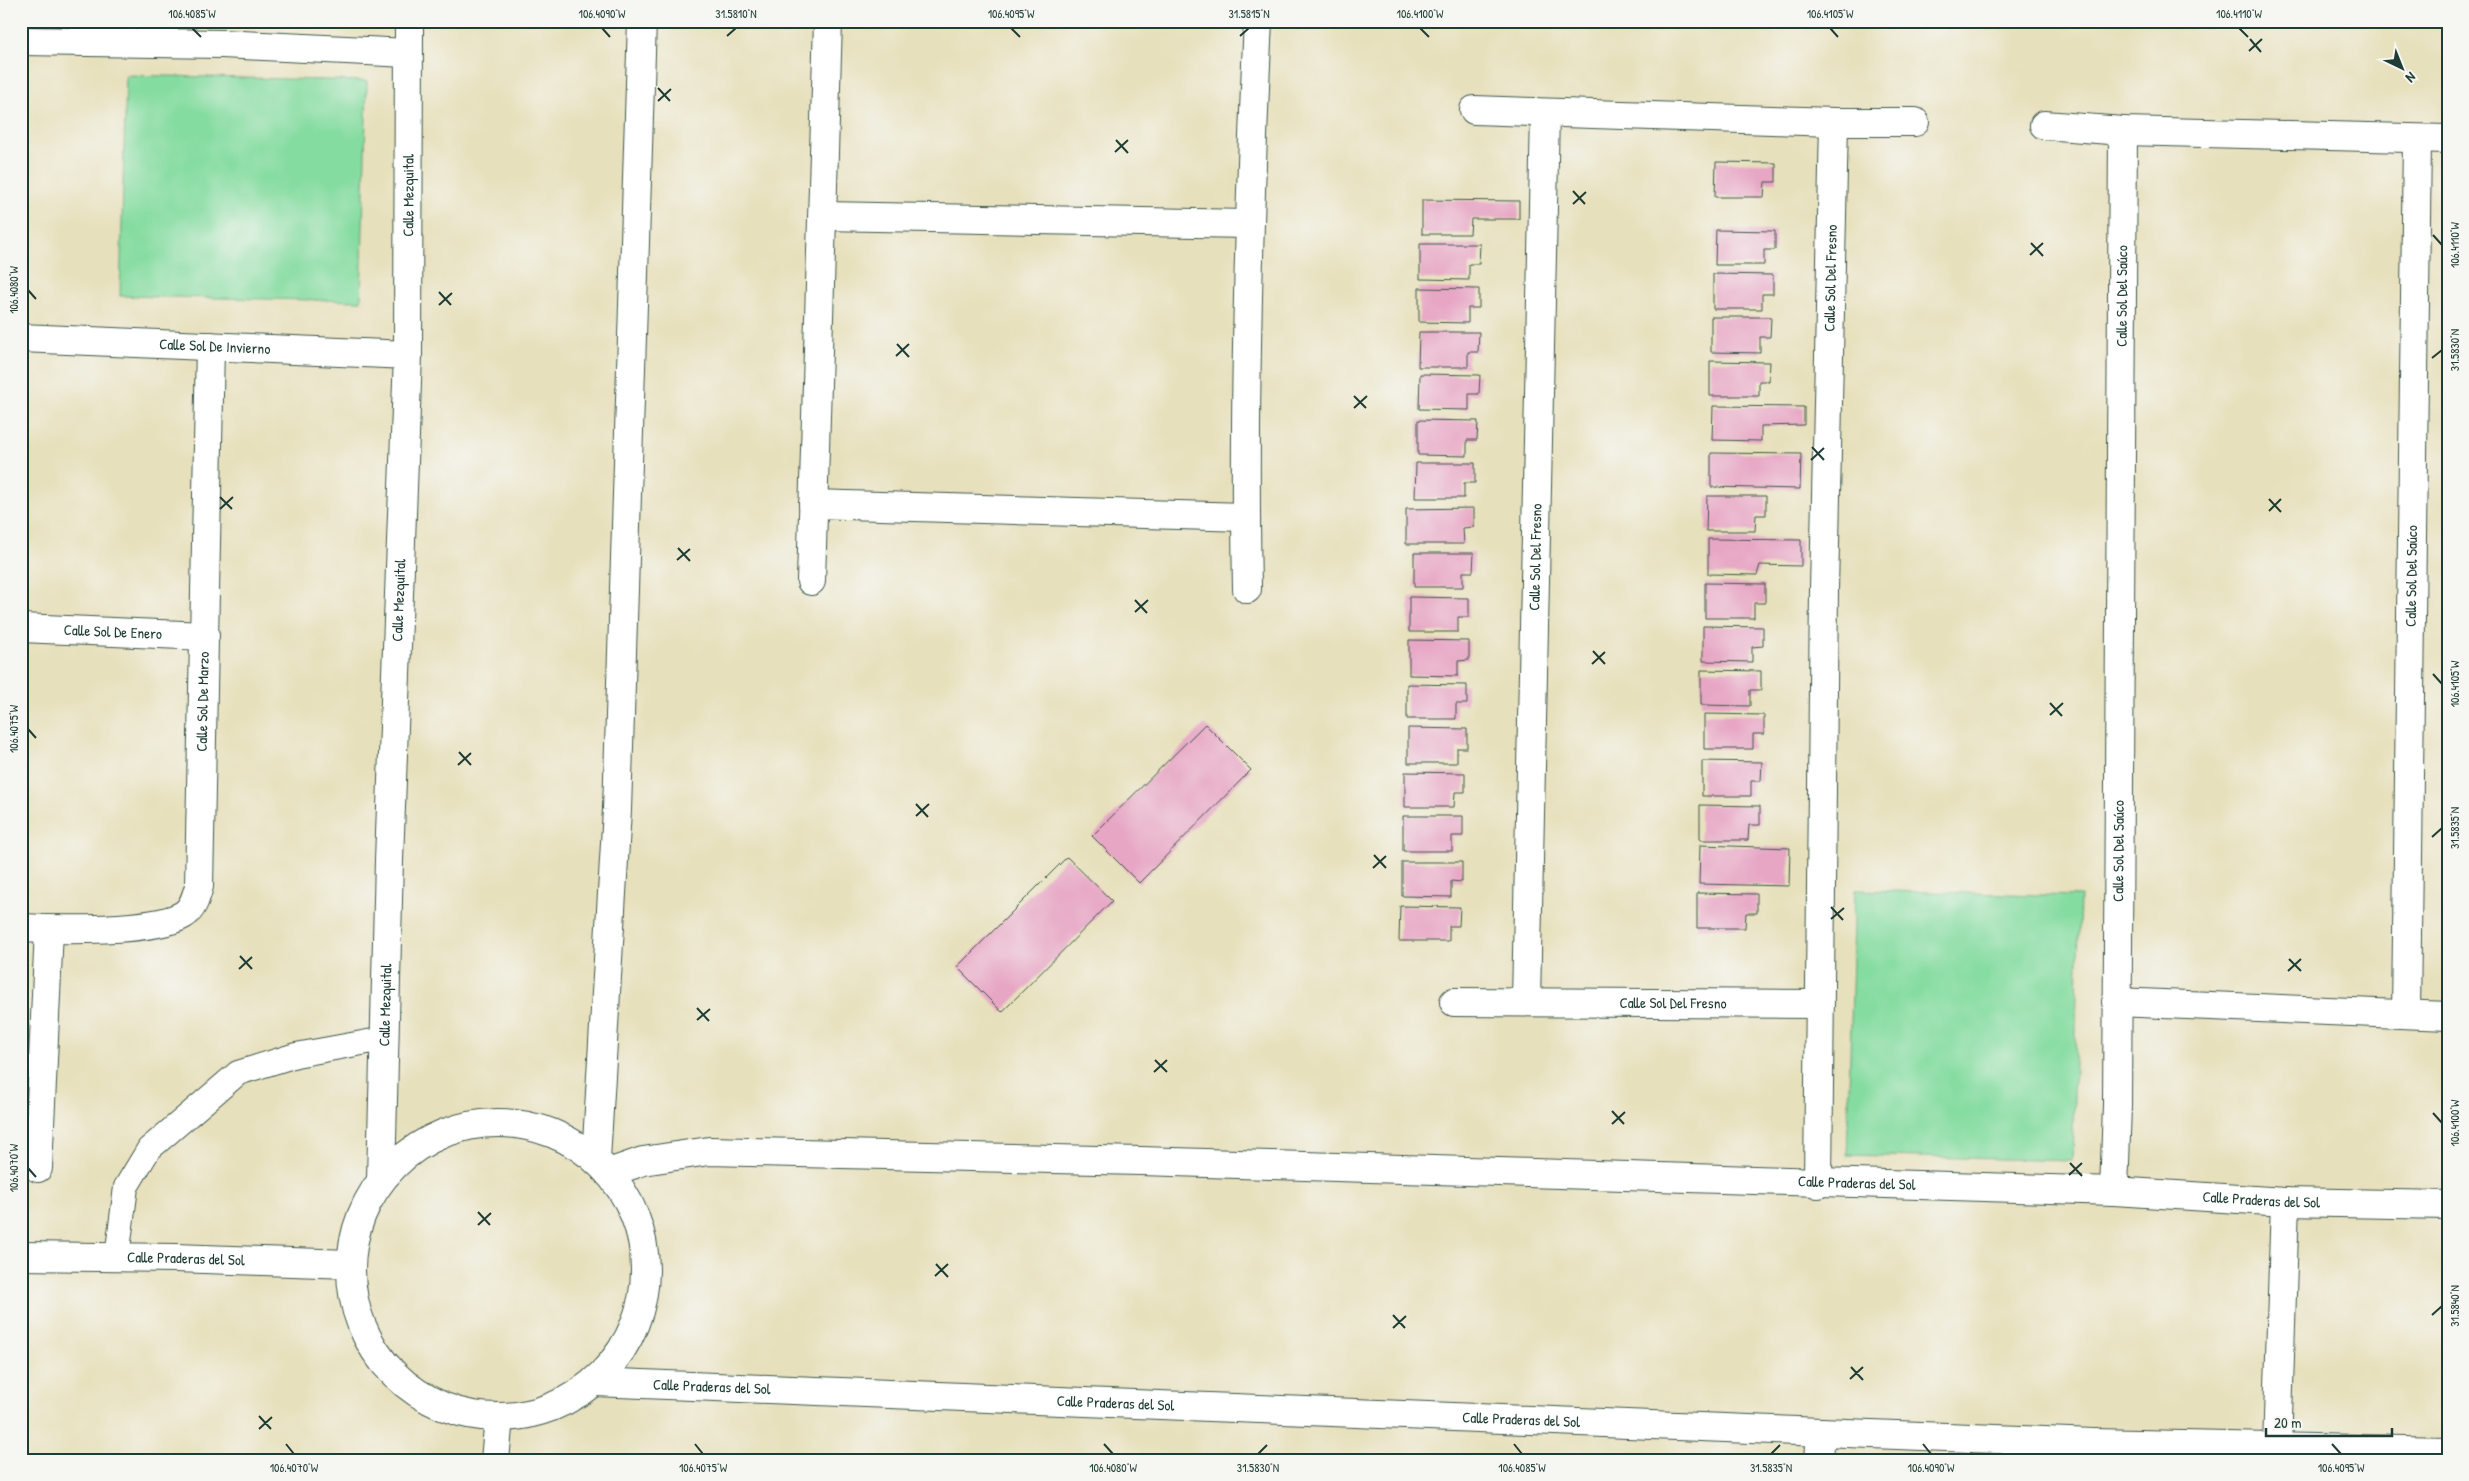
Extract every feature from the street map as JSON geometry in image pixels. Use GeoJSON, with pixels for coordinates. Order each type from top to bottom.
{"type":"FeatureCollection","features":[{"type":"Feature","properties":{"kind":"street","name":"Calle Mezquital"},"geometry":{"type":"LineString","coordinates":[[381,1180],[388,860],[408,355],[409,21]]}},
{"type":"Feature","properties":{"kind":"street"},"geometry":{"type":"LineString","coordinates":[[603,1166],[617,810],[642,21]]}},
{"type":"Feature","properties":{"kind":"street"},"geometry":{"type":"LineString","coordinates":[[811,581],[828,21]]}},
{"type":"Feature","properties":{"kind":"street"},"geometry":{"type":"LineString","coordinates":[[1247,589],[1245,517],[1248,224],[1258,21]]}},
{"type":"Feature","properties":{"kind":"street"},"geometry":{"type":"LineString","coordinates":[[21,41],[222,33],[408,53]]}},
{"type":"Feature","properties":{"kind":"street"},"geometry":{"type":"LineString","coordinates":[[1474,110],[1834,122],[1915,122]]}},
{"type":"Feature","properties":{"kind":"street","name":"Calle Sol Del Fresno"},"geometry":{"type":"LineString","coordinates":[[1526,1001],[1545,113]]}},
{"type":"Feature","properties":{"kind":"street","name":"Calle Sol Del Fresno"},"geometry":{"type":"LineString","coordinates":[[1818,1184],[1824,580],[1834,122]]}},
{"type":"Feature","properties":{"kind":"street"},"geometry":{"type":"LineString","coordinates":[[2044,125],[2123,131],[2448,139]]}},
{"type":"Feature","properties":{"kind":"street","name":"Calle Sol Del Saúco"},"geometry":{"type":"LineString","coordinates":[[2114,1191],[2117,1106],[2116,1002],[2123,131]]}},
{"type":"Feature","properties":{"kind":"street","name":"Calle Sol Del Saúco"},"geometry":{"type":"LineString","coordinates":[[2406,1014],[2418,139]]}},
{"type":"Feature","properties":{"kind":"street"},"geometry":{"type":"LineString","coordinates":[[823,216],[1248,224]]}},
{"type":"Feature","properties":{"kind":"street","name":"Calle Sol De Invierno"},"geometry":{"type":"LineString","coordinates":[[21,338],[408,355]]}},
{"type":"Feature","properties":{"kind":"street","name":"Calle Sol De Marzo"},"geometry":{"type":"LineString","coordinates":[[21,928],[49,930],[154,925],[183,915],[193,905],[199,886],[210,346]]}},
{"type":"Feature","properties":{"kind":"street"},"geometry":{"type":"LineString","coordinates":[[813,504],[1245,517]]}},
{"type":"Feature","properties":{"kind":"street","name":"Calle Sol De Enero"},"geometry":{"type":"LineString","coordinates":[[21,628],[205,636]]}},
{"type":"Feature","properties":{"kind":"street"},"geometry":{"type":"LineString","coordinates":[[38,1168],[49,930]]}},
{"type":"Feature","properties":{"kind":"street","name":"Calle Sol Del Fresno"},"geometry":{"type":"LineString","coordinates":[[1454,1002],[1820,1004]]}},
{"type":"Feature","properties":{"kind":"street"},"geometry":{"type":"LineString","coordinates":[[2116,1002],[2448,1016]]}},
{"type":"Feature","properties":{"kind":"street"},"geometry":{"type":"LineString","coordinates":[[508,1122],[555,1133],[603,1166],[634,1212],[645,1257],[641,1304],[624,1346],[594,1382],[549,1408],[499,1417],[452,1410],[410,1389],[376,1355],[356,1312],[350,1264],[358,1220],[381,1180],[416,1146],[460,1127],[508,1122]]}},
{"type":"Feature","properties":{"kind":"street","name":"Calle Praderas del Sol"},"geometry":{"type":"LineString","coordinates":[[603,1166],[709,1151],[1141,1161],[1818,1184],[2114,1191],[2285,1202],[2448,1205]]}},
{"type":"Feature","properties":{"kind":"street"},"geometry":{"type":"LineString","coordinates":[[2277,1448],[2285,1202]]}},
{"type":"Feature","properties":{"kind":"street","name":"Calle Praderas del Sol"},"geometry":{"type":"LineString","coordinates":[[21,1256],[350,1264]]}},
{"type":"Feature","properties":{"kind":"street","name":"Calle Praderas del Sol"},"geometry":{"type":"LineString","coordinates":[[594,1382],[1821,1432],[2094,1451],[2277,1448],[2448,1451]]}},
{"type":"Feature","properties":{"kind":"street"},"geometry":{"type":"LineString","coordinates":[[495,1460],[499,1417]]}},
{"type":"Feature","properties":{"kind":"street"},"geometry":{"type":"LineString","coordinates":[[1819,1460],[1821,1432]]}},
{"type":"Feature","properties":{"kind":"lane"},"geometry":{"type":"LineString","coordinates":[[117,1257],[126,1187],[149,1149],[238,1073],[296,1055],[384,1039]]}},
{"type":"Feature","properties":{"kind":"green space"},"geometry":{"type":"Polygon","coordinates":[[[126,75],[367,81],[361,301],[120,296],[126,75]]]}},
{"type":"Feature","properties":{"kind":"green space"},"geometry":{"type":"Polygon","coordinates":[[[1855,890],[2080,896],[2072,1161],[1847,1155],[1855,890]]]}},
{"type":"Feature","properties":{"kind":"building"},"geometry":{"type":"Polygon","coordinates":[[[1716,162],[1776,163],[1776,182],[1765,182],[1764,197],[1715,197],[1716,162]]]}},
{"type":"Feature","properties":{"kind":"building"},"geometry":{"type":"Polygon","coordinates":[[[1422,200],[1519,201],[1519,219],[1471,219],[1470,234],[1422,234],[1422,200]]]}},
{"type":"Feature","properties":{"kind":"building"},"geometry":{"type":"Polygon","coordinates":[[[1716,230],[1775,231],[1775,250],[1764,250],[1764,265],[1715,265],[1716,230]]]}},
{"type":"Feature","properties":{"kind":"building"},"geometry":{"type":"Polygon","coordinates":[[[1420,244],[1480,244],[1479,264],[1469,264],[1469,280],[1420,279],[1420,244]]]}},
{"type":"Feature","properties":{"kind":"building"},"geometry":{"type":"Polygon","coordinates":[[[1713,274],[1773,275],[1773,294],[1762,294],[1762,309],[1713,309],[1713,274]]]}},
{"type":"Feature","properties":{"kind":"building"},"geometry":{"type":"Polygon","coordinates":[[[1419,288],[1479,289],[1479,308],[1468,308],[1468,323],[1419,322],[1419,288]]]}},
{"type":"Feature","properties":{"kind":"building"},"geometry":{"type":"Polygon","coordinates":[[[1711,317],[1771,317],[1770,337],[1760,337],[1760,353],[1711,352],[1711,317]]]}},
{"type":"Feature","properties":{"kind":"building"},"geometry":{"type":"Polygon","coordinates":[[[1419,332],[1479,332],[1478,352],[1468,352],[1468,367],[1418,367],[1419,332]]]}},
{"type":"Feature","properties":{"kind":"building"},"geometry":{"type":"Polygon","coordinates":[[[1710,361],[1770,362],[1769,381],[1759,381],[1759,396],[1710,396],[1710,361]]]}},
{"type":"Feature","properties":{"kind":"building"},"geometry":{"type":"Polygon","coordinates":[[[1420,374],[1480,375],[1479,394],[1469,394],[1469,410],[1419,409],[1420,374]]]}},
{"type":"Feature","properties":{"kind":"building"},"geometry":{"type":"Polygon","coordinates":[[[1713,406],[1804,407],[1804,425],[1761,426],[1761,441],[1712,440],[1713,406]]]}},
{"type":"Feature","properties":{"kind":"building"},"geometry":{"type":"Polygon","coordinates":[[[1418,420],[1478,421],[1477,440],[1467,440],[1467,456],[1418,455],[1418,420]]]}},
{"type":"Feature","properties":{"kind":"building"},"geometry":{"type":"Polygon","coordinates":[[[1711,453],[1801,454],[1800,489],[1711,487],[1711,453]]]}},
{"type":"Feature","properties":{"kind":"building"},"geometry":{"type":"Polygon","coordinates":[[[1416,463],[1475,463],[1475,483],[1464,483],[1464,498],[1415,498],[1416,463]]]}},
{"type":"Feature","properties":{"kind":"building"},"geometry":{"type":"Polygon","coordinates":[[[1707,496],[1766,496],[1766,515],[1756,515],[1755,531],[1706,531],[1707,496]]]}},
{"type":"Feature","properties":{"kind":"building"},"geometry":{"type":"Polygon","coordinates":[[[1474,508],[1474,527],[1463,528],[1464,544],[1406,544],[1406,509],[1474,508]]]}},
{"type":"Feature","properties":{"kind":"building"},"geometry":{"type":"Polygon","coordinates":[[[1708,539],[1801,540],[1801,566],[1760,565],[1757,575],[1708,574],[1708,539]]]}},
{"type":"Feature","properties":{"kind":"building"},"geometry":{"type":"Polygon","coordinates":[[[1414,553],[1474,553],[1473,572],[1463,572],[1463,587],[1414,587],[1414,553]]]}},
{"type":"Feature","properties":{"kind":"building"},"geometry":{"type":"Polygon","coordinates":[[[1705,583],[1765,584],[1765,603],[1754,603],[1754,618],[1705,618],[1705,583]]]}},
{"type":"Feature","properties":{"kind":"building"},"geometry":{"type":"Polygon","coordinates":[[[1409,597],[1469,598],[1469,617],[1458,617],[1458,632],[1409,632],[1409,597]]]}},
{"type":"Feature","properties":{"kind":"building"},"geometry":{"type":"Polygon","coordinates":[[[1703,626],[1763,627],[1763,646],[1752,647],[1752,662],[1703,661],[1703,626]]]}},
{"type":"Feature","properties":{"kind":"building"},"geometry":{"type":"Polygon","coordinates":[[[1409,640],[1469,641],[1469,660],[1458,661],[1458,676],[1409,675],[1409,640]]]}},
{"type":"Feature","properties":{"kind":"building"},"geometry":{"type":"Polygon","coordinates":[[[1701,670],[1761,671],[1761,690],[1750,690],[1750,706],[1701,705],[1701,670]]]}},
{"type":"Feature","properties":{"kind":"building"},"geometry":{"type":"Polygon","coordinates":[[[1407,684],[1467,685],[1467,704],[1456,704],[1456,719],[1407,719],[1407,684]]]}},
{"type":"Feature","properties":{"kind":"building"},"geometry":{"type":"Polygon","coordinates":[[[1704,714],[1764,715],[1764,734],[1753,734],[1753,749],[1704,749],[1704,714]]]}},
{"type":"Feature","properties":{"kind":"building"},"geometry":{"type":"Polygon","coordinates":[[[1205,724],[1251,770],[1139,883],[1092,836],[1205,724]]]}},
{"type":"Feature","properties":{"kind":"building"},"geometry":{"type":"Polygon","coordinates":[[[1408,728],[1467,729],[1467,748],[1457,748],[1457,763],[1408,763],[1408,728]]]}},
{"type":"Feature","properties":{"kind":"building"},"geometry":{"type":"Polygon","coordinates":[[[1702,761],[1762,762],[1761,781],[1751,781],[1751,796],[1702,796],[1702,761]]]}},
{"type":"Feature","properties":{"kind":"building"},"geometry":{"type":"Polygon","coordinates":[[[1405,772],[1465,773],[1465,792],[1455,792],[1454,807],[1405,807],[1405,772]]]}},
{"type":"Feature","properties":{"kind":"building"},"geometry":{"type":"Polygon","coordinates":[[[1700,805],[1760,806],[1760,825],[1749,825],[1748,840],[1700,840],[1700,805]]]}},
{"type":"Feature","properties":{"kind":"building"},"geometry":{"type":"Polygon","coordinates":[[[1403,816],[1463,816],[1463,836],[1452,836],[1452,851],[1403,851],[1403,816]]]}},
{"type":"Feature","properties":{"kind":"building"},"geometry":{"type":"Polygon","coordinates":[[[1700,845],[1790,848],[1789,886],[1699,884],[1700,845]]]}},
{"type":"Feature","properties":{"kind":"building"},"geometry":{"type":"Polygon","coordinates":[[[1067,857],[1112,901],[1002,1012],[957,967],[1067,857]]]}},
{"type":"Feature","properties":{"kind":"building"},"geometry":{"type":"Polygon","coordinates":[[[1402,862],[1462,862],[1462,882],[1451,881],[1451,897],[1402,896],[1402,862]]]}},
{"type":"Feature","properties":{"kind":"building"},"geometry":{"type":"Polygon","coordinates":[[[1697,893],[1757,894],[1757,913],[1746,913],[1745,928],[1697,928],[1697,893]]]}},
{"type":"Feature","properties":{"kind":"building"},"geometry":{"type":"Polygon","coordinates":[[[1400,906],[1460,907],[1459,926],[1449,926],[1449,941],[1399,941],[1400,906]]]}}]}
